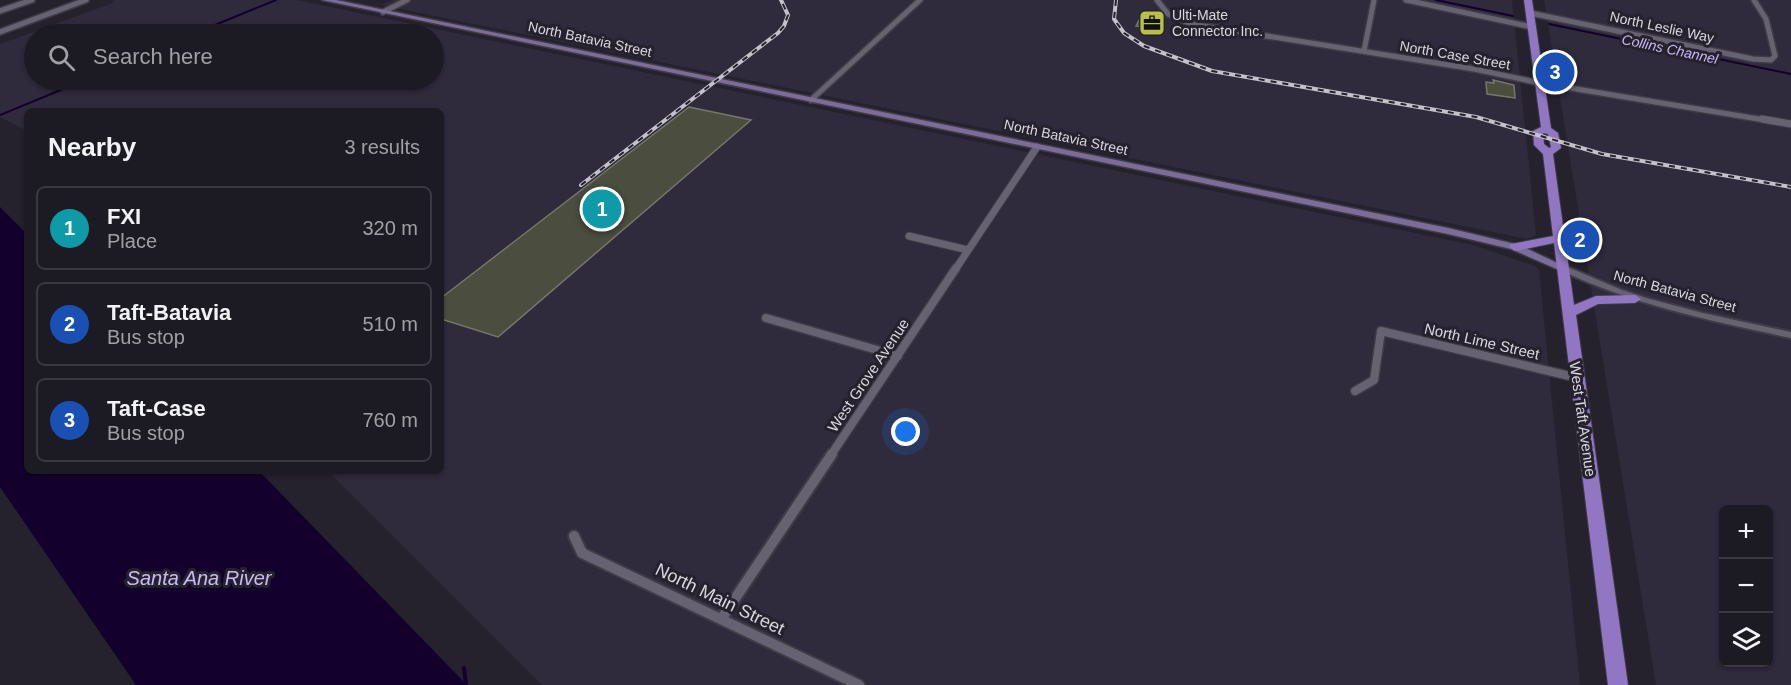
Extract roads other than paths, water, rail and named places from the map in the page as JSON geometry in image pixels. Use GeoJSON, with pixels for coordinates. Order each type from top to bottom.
{"type":"FeatureCollection","features":[{"type":"Feature","properties":{"kind":"main road","name":"North Batavia Street"},"geometry":{"type":"LineString","coordinates":[[326,0],[441,24]]}},
{"type":"Feature","properties":{"kind":"main road","name":"West Taft Avenue"},"geometry":{"type":"LineString","coordinates":[[1528,0],[1546,129],[1553,133],[1556,148],[1548,153],[1618,685]]}},
{"type":"Feature","properties":{"kind":"main road","name":"North Batavia Street"},"geometry":{"type":"LineString","coordinates":[[444,25],[1437,229],[1515,247],[1563,268]]}},
{"type":"Feature","properties":{"kind":"main road"},"geometry":{"type":"LineString","coordinates":[[1515,247],[1559,238]]}},
{"type":"Feature","properties":{"kind":"main road"},"geometry":{"type":"LineString","coordinates":[[1569,313],[1596,300],[1635,299]]}},
{"type":"Feature","properties":{"kind":"street"},"geometry":{"type":"LineString","coordinates":[[0,11],[32,0]]}},
{"type":"Feature","properties":{"kind":"street"},"geometry":{"type":"LineString","coordinates":[[0,32],[86,0]]}},
{"type":"Feature","properties":{"kind":"street"},"geometry":{"type":"LineString","coordinates":[[383,12],[407,0]]}},
{"type":"Feature","properties":{"kind":"street"},"geometry":{"type":"LineString","coordinates":[[811,100],[920,0]]}},
{"type":"Feature","properties":{"kind":"street"},"geometry":{"type":"LineString","coordinates":[[1364,51],[1374,0]]}},
{"type":"Feature","properties":{"kind":"street"},"geometry":{"type":"LineString","coordinates":[[1406,0],[1532,27]]}},
{"type":"Feature","properties":{"kind":"street","name":"North Leslie Way"},"geometry":{"type":"LineString","coordinates":[[1530,13],[1772,60],[1775,56],[1772,37],[1764,14],[1754,0]]}},
{"type":"Feature","properties":{"kind":"street","name":"North Case Street"},"geometry":{"type":"LineString","coordinates":[[1157,1],[1168,14],[1191,24],[1474,69],[1539,83],[1791,124]]}},
{"type":"Feature","properties":{"kind":"street","name":"West Grove Avenue"},"geometry":{"type":"LineString","coordinates":[[722,618],[1037,147]]}},
{"type":"Feature","properties":{"kind":"street"},"geometry":{"type":"LineString","coordinates":[[909,236],[968,250]]}},
{"type":"Feature","properties":{"kind":"street","name":"North Batavia Street"},"geometry":{"type":"LineString","coordinates":[[1563,268],[1604,288],[1635,299],[1791,334]]}},
{"type":"Feature","properties":{"kind":"street"},"geometry":{"type":"LineString","coordinates":[[766,318],[898,356]]}},
{"type":"Feature","properties":{"kind":"street","name":"North Lime Street"},"geometry":{"type":"LineString","coordinates":[[1355,391],[1374,380],[1381,331],[1578,378]]}},
{"type":"Feature","properties":{"kind":"street","name":"North Main Street"},"geometry":{"type":"LineString","coordinates":[[574,536],[582,553],[859,685]]}},
{"type":"Feature","properties":{"kind":"water","name":"Santa Ana River"},"geometry":{"type":"Polygon","coordinates":[[[0,207],[24,231],[24,474],[262,474],[467,685],[136,685],[0,487],[0,207]]]}},
{"type":"Feature","properties":{"kind":"waterway"},"geometry":{"type":"LineString","coordinates":[[217,24],[276,0]]}},
{"type":"Feature","properties":{"kind":"waterway","name":"Collins Channel"},"geometry":{"type":"LineString","coordinates":[[1436,0],[1513,16]]}},
{"type":"Feature","properties":{"kind":"waterway","name":"Collins Channel"},"geometry":{"type":"LineString","coordinates":[[1549,24],[1791,74]]}},
{"type":"Feature","properties":{"kind":"waterway"},"geometry":{"type":"LineString","coordinates":[[0,115],[61,90]]}},
{"type":"Feature","properties":{"kind":"waterway"},"geometry":{"type":"LineString","coordinates":[[464,668],[466,685]]}},
{"type":"Feature","properties":{"kind":"railway"},"geometry":{"type":"LineString","coordinates":[[581,185],[778,33],[784,26],[788,15],[781,0]]}},
{"type":"Feature","properties":{"kind":"railway"},"geometry":{"type":"LineString","coordinates":[[1116,0],[1114,19],[1124,33],[1144,46],[1212,71],[1476,117],[1602,154],[1791,187]]}},
{"type":"Feature","properties":{"kind":"place","name":"Ulti-Mate Connector Inc."},"geometry":{"type":"Point","coordinates":[1152,23]}},
{"type":"Feature","properties":{"kind":"place","name":"Taft-Case"},"geometry":{"type":"Point","coordinates":[1555,72]}},
{"type":"Feature","properties":{"kind":"place","name":"FXI"},"geometry":{"type":"Point","coordinates":[602,209]}},
{"type":"Feature","properties":{"kind":"place","name":"Taft-Batavia"},"geometry":{"type":"Point","coordinates":[1580,240]}}]}
